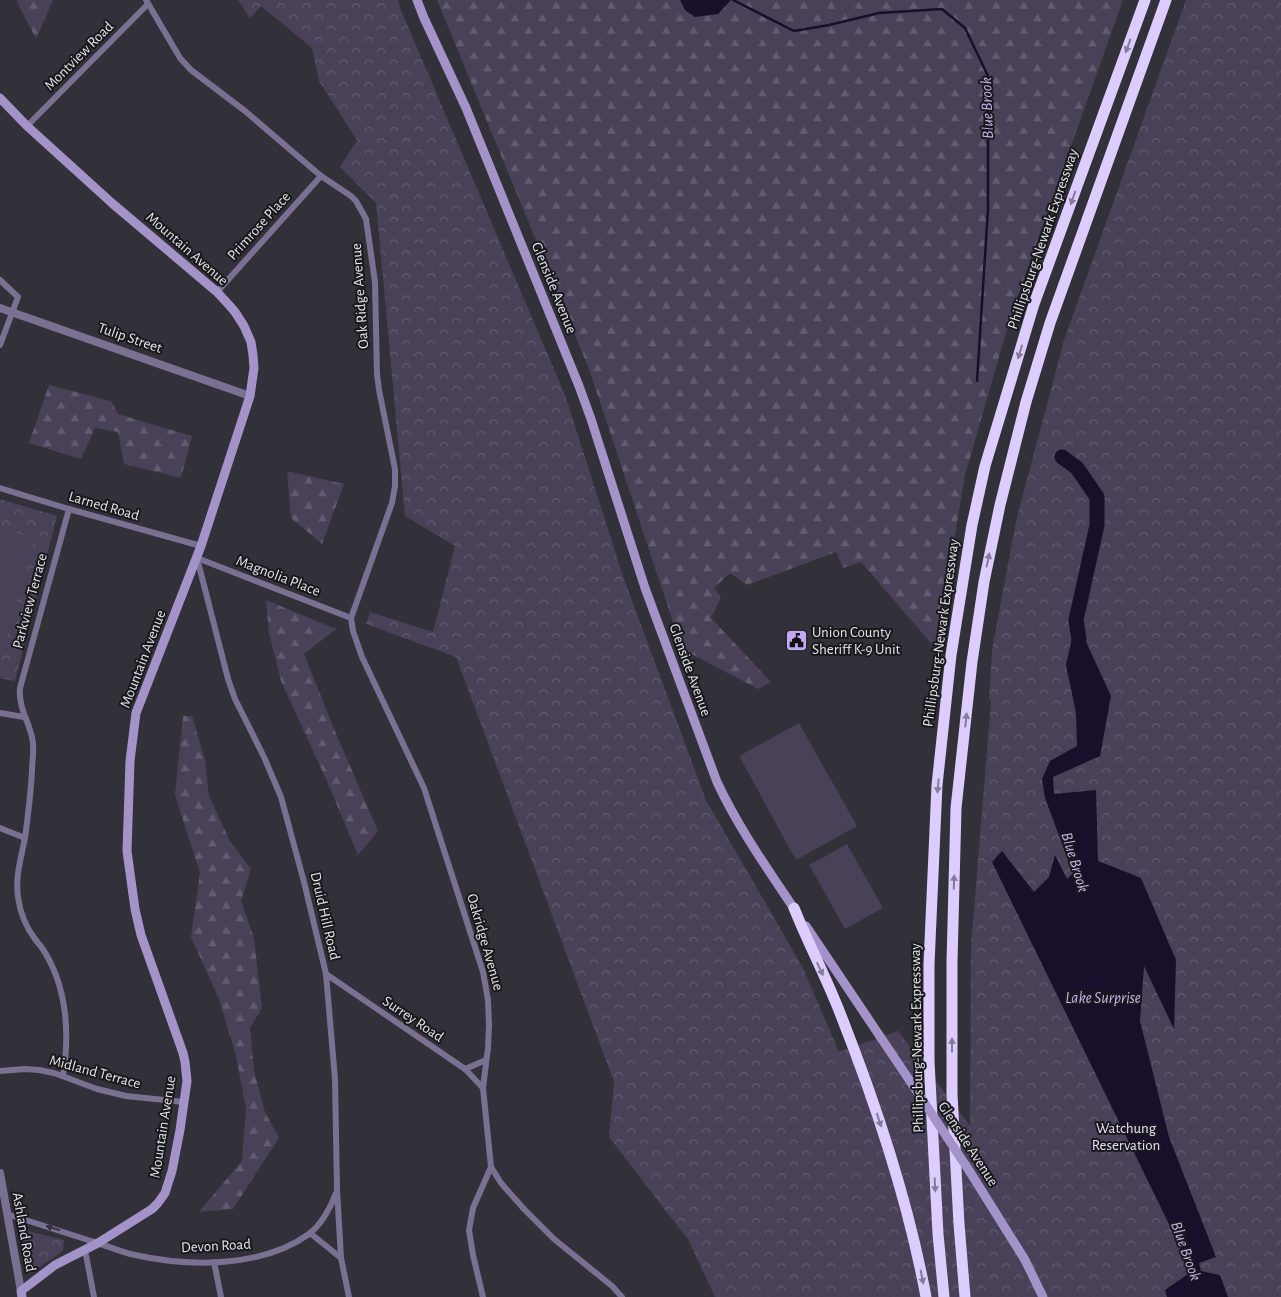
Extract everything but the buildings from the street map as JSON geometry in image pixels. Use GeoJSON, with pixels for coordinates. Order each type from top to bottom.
{"type":"FeatureCollection","features":[{"type":"Feature","properties":{"kind":"highway","name":"Phillipsburg-Newark Expressway"},"geometry":{"type":"LineString","coordinates":[[944,1297],[938,1225],[930,1070],[929,964],[937,785],[952,646],[972,525],[985,466],[1034,304],[1145,0]]}},
{"type":"Feature","properties":{"kind":"highway"},"geometry":{"type":"LineString","coordinates":[[965,1297],[952,1094],[952,962],[956,808],[972,662],[984,582],[1004,486],[1042,350],[1166,0]]}},
{"type":"Feature","properties":{"kind":"highway"},"geometry":{"type":"LineString","coordinates":[[794,908],[839,1012],[873,1102],[898,1181],[926,1297]]}},
{"type":"Feature","properties":{"kind":"main road","name":"Glenside Avenue"},"geometry":{"type":"LineString","coordinates":[[417,0],[466,108],[579,386],[645,588],[717,782],[726,801],[745,834],[970,1172],[1025,1260],[1043,1297]]}},
{"type":"Feature","properties":{"kind":"main road","name":"Mountain Avenue"},"geometry":{"type":"LineString","coordinates":[[0,98],[27,126],[113,204],[229,305],[244,326],[251,342],[254,368],[250,396],[197,558],[136,713],[130,761],[127,851],[135,909],[141,935],[183,1053],[187,1081],[172,1171],[165,1193],[152,1209],[98,1243],[55,1265],[21,1294]]}},
{"type":"Feature","properties":{"kind":"street","name":"Montview Road"},"geometry":{"type":"LineString","coordinates":[[27,126],[147,2]]}},
{"type":"Feature","properties":{"kind":"street","name":"Oak Ridge Avenue"},"geometry":{"type":"LineString","coordinates":[[147,2],[180,58],[191,70],[245,111],[320,176],[351,196],[366,219],[375,282],[377,374],[395,470],[395,486],[392,503],[351,618]]}},
{"type":"Feature","properties":{"kind":"street","name":"Primrose Place"},"geometry":{"type":"LineString","coordinates":[[216,292],[320,176]]}},
{"type":"Feature","properties":{"kind":"street"},"geometry":{"type":"LineString","coordinates":[[0,280],[18,297],[0,346]]}},
{"type":"Feature","properties":{"kind":"street","name":"Tulip Street"},"geometry":{"type":"LineString","coordinates":[[0,308],[250,396]]}},
{"type":"Feature","properties":{"kind":"street","name":"Larned Road"},"geometry":{"type":"LineString","coordinates":[[0,488],[201,546]]}},
{"type":"Feature","properties":{"kind":"street","name":"Parkview Terrace"},"geometry":{"type":"LineString","coordinates":[[63,1076],[67,1040],[62,995],[50,962],[26,924],[18,897],[17,877],[30,802],[33,742],[20,704],[20,688],[69,509]]}},
{"type":"Feature","properties":{"kind":"street","name":"Magnolia Place"},"geometry":{"type":"LineString","coordinates":[[197,558],[351,618]]}},
{"type":"Feature","properties":{"kind":"street","name":"Druid Hill Road"},"geometry":{"type":"LineString","coordinates":[[197,558],[228,679],[235,699],[264,757],[281,797],[326,974],[335,1079],[337,1189],[341,1258],[349,1297]]}},
{"type":"Feature","properties":{"kind":"street","name":"Oakridge Avenue"},"geometry":{"type":"LineString","coordinates":[[351,618],[352,631],[362,657],[424,788],[483,972],[488,1000],[489,1025],[483,1088],[491,1167],[501,1183],[548,1233],[612,1286],[622,1297]]}},
{"type":"Feature","properties":{"kind":"street"},"geometry":{"type":"LineString","coordinates":[[0,713],[24,717]]}},
{"type":"Feature","properties":{"kind":"street"},"geometry":{"type":"LineString","coordinates":[[0,828],[24,838]]}},
{"type":"Feature","properties":{"kind":"street","name":"Surrey Road"},"geometry":{"type":"LineString","coordinates":[[326,974],[465,1069],[483,1088]]}},
{"type":"Feature","properties":{"kind":"street"},"geometry":{"type":"LineString","coordinates":[[465,1069],[486,1060]]}},
{"type":"Feature","properties":{"kind":"street","name":"Midland Terrace"},"geometry":{"type":"LineString","coordinates":[[0,1070],[32,1070],[63,1076],[98,1089],[126,1096],[184,1102]]}},
{"type":"Feature","properties":{"kind":"street"},"geometry":{"type":"LineString","coordinates":[[483,1297],[469,1230],[473,1208],[491,1167]]}},
{"type":"Feature","properties":{"kind":"street","name":"Ashland Road"},"geometry":{"type":"LineString","coordinates":[[0,1173],[4,1213],[21,1294]]}},
{"type":"Feature","properties":{"kind":"street","name":"Devon Road"},"geometry":{"type":"LineString","coordinates":[[4,1213],[133,1255],[170,1261],[214,1262],[249,1259],[272,1253],[293,1244],[310,1233],[323,1218],[333,1201],[337,1189]]}},
{"type":"Feature","properties":{"kind":"street"},"geometry":{"type":"LineString","coordinates":[[310,1233],[341,1258]]}},
{"type":"Feature","properties":{"kind":"street"},"geometry":{"type":"LineString","coordinates":[[84,1250],[94,1297]]}},
{"type":"Feature","properties":{"kind":"street"},"geometry":{"type":"LineString","coordinates":[[214,1262],[221,1297]]}},
{"type":"Feature","properties":{"kind":"green space"},"geometry":{"type":"Polygon","coordinates":[[[17,0],[53,0],[36,39],[18,4],[17,0]]]}},
{"type":"Feature","properties":{"kind":"green space","name":"Watchung Reservation"},"geometry":{"type":"Polygon","coordinates":[[[238,0],[398,0],[565,395],[624,579],[706,800],[803,968],[839,1052],[898,1031],[970,1126],[971,946],[991,701],[989,699],[992,650],[1016,521],[1064,340],[1186,0],[1281,0],[1281,1297],[715,1297],[689,1241],[609,1137],[614,1082],[456,657],[366,624],[370,612],[433,632],[455,546],[405,516],[376,203],[340,167],[357,140],[319,81],[312,48],[261,6],[250,18],[238,0]]]}},
{"type":"Feature","properties":{"kind":"green space"},"geometry":{"type":"Polygon","coordinates":[[[437,0],[1123,0],[1012,312],[965,475],[936,649],[861,562],[843,568],[836,552],[747,585],[730,573],[714,588],[721,597],[711,618],[771,682],[758,689],[682,649],[589,369],[437,0]]]}},
{"type":"Feature","properties":{"kind":"green space"},"geometry":{"type":"Polygon","coordinates":[[[49,385],[111,401],[118,414],[192,436],[181,478],[124,464],[118,432],[95,428],[81,459],[29,443],[49,385]]]}},
{"type":"Feature","properties":{"kind":"green space"},"geometry":{"type":"Polygon","coordinates":[[[287,471],[344,484],[322,544],[291,518],[287,471]]]}},
{"type":"Feature","properties":{"kind":"green space"},"geometry":{"type":"Polygon","coordinates":[[[0,499],[57,516],[15,681],[0,678],[0,499]]]}},
{"type":"Feature","properties":{"kind":"green space"},"geometry":{"type":"Polygon","coordinates":[[[0,528],[34,538],[1,658],[0,658],[0,528]]]}},
{"type":"Feature","properties":{"kind":"green space"},"geometry":{"type":"Polygon","coordinates":[[[266,600],[336,629],[304,654],[378,831],[358,855],[281,681],[269,633],[266,600]]]}},
{"type":"Feature","properties":{"kind":"green space"},"geometry":{"type":"Polygon","coordinates":[[[183,716],[192,716],[205,760],[209,796],[230,841],[251,869],[241,901],[254,938],[262,1008],[250,1028],[254,1071],[265,1112],[279,1138],[233,1209],[199,1212],[242,1161],[246,1108],[236,1056],[219,999],[191,937],[200,873],[175,795],[183,716]]]}},
{"type":"Feature","properties":{"kind":"green space"},"geometry":{"type":"Polygon","coordinates":[[[799,723],[857,826],[796,860],[739,756],[799,723]]]}},
{"type":"Feature","properties":{"kind":"green space"},"geometry":{"type":"Polygon","coordinates":[[[847,844],[883,908],[845,929],[809,865],[847,844]]]}},
{"type":"Feature","properties":{"kind":"green space"},"geometry":{"type":"Polygon","coordinates":[[[20,1229],[64,1240],[63,1251],[28,1275],[20,1229]]]}},
{"type":"Feature","properties":{"kind":"water"},"geometry":{"type":"Polygon","coordinates":[[[680,0],[731,0],[718,14],[695,17],[685,10],[680,0]]]}},
{"type":"Feature","properties":{"kind":"water","name":"Lake Surprise"},"geometry":{"type":"Polygon","coordinates":[[[1076,620],[1111,696],[1100,756],[1053,777],[1054,794],[1096,790],[1098,861],[1141,878],[1176,960],[1174,1029],[1144,966],[1140,1021],[1169,1137],[1216,1257],[1199,1263],[1201,1271],[1220,1275],[1228,1297],[1167,1297],[1165,1290],[1191,1272],[1188,1263],[992,862],[1002,851],[1034,892],[1049,877],[1055,855],[1067,879],[1073,873],[1045,798],[1042,779],[1050,761],[1077,746],[1076,713],[1066,665],[1076,620]]]}},
{"type":"Feature","properties":{"kind":"waterway","name":"Blue Brook"},"geometry":{"type":"LineString","coordinates":[[733,0],[794,31],[879,13],[942,9],[965,28],[988,76],[988,209],[977,381]]}},
{"type":"Feature","properties":{"kind":"waterway","name":"Blue Brook"},"geometry":{"type":"LineString","coordinates":[[1062,457],[1077,468],[1097,497],[1097,525],[1076,620],[1079,639]]}},
{"type":"Feature","properties":{"kind":"place","name":"Union County Sheriff K-9 Unit"},"geometry":{"type":"Point","coordinates":[796,641]}}]}
